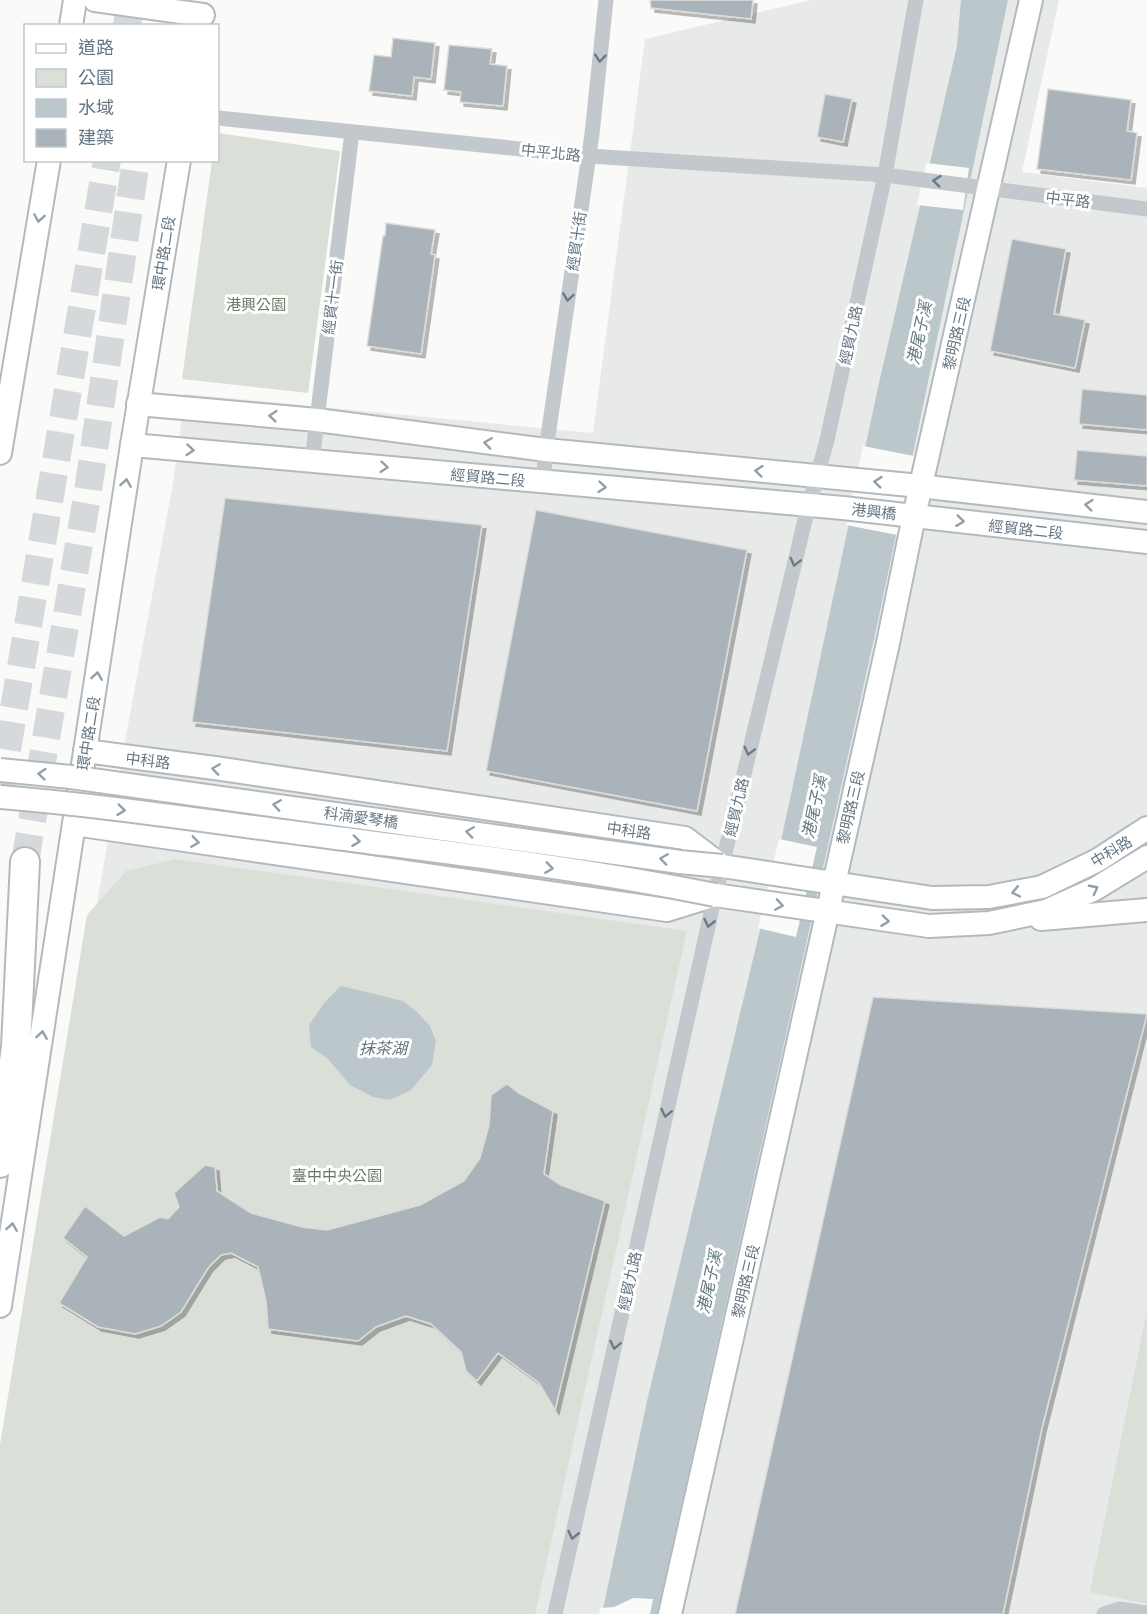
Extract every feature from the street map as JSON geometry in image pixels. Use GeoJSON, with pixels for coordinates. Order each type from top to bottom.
{"type":"FeatureCollection","features":[{"type":"Feature","properties":{"kind":"highway"},"geometry":{"type":"LineString","coordinates":[[0,1018],[25,862],[16,1047],[0,1163]]}},
{"type":"Feature","properties":{"kind":"street"},"geometry":{"type":"LineString","coordinates":[[71,24],[75,0]]}},
{"type":"Feature","properties":{"kind":"street"},"geometry":{"type":"LineString","coordinates":[[95,0],[204,9]]}},
{"type":"Feature","properties":{"kind":"street","name":"經貿十街"},"geometry":{"type":"LineString","coordinates":[[543,482],[589,156],[606,0]]}},
{"type":"Feature","properties":{"kind":"street","name":"經貿九路"},"geometry":{"type":"LineString","coordinates":[[555,1614],[731,867],[809,505],[827,440],[885,175],[916,0]]}},
{"type":"Feature","properties":{"kind":"street","name":"黎明路三段"},"geometry":{"type":"LineString","coordinates":[[670,1614],[888,644],[914,486],[981,186],[1031,0]]}},
{"type":"Feature","properties":{"kind":"street","name":"中平北路"},"geometry":{"type":"LineString","coordinates":[[219,118],[589,156],[902,177]]}},
{"type":"Feature","properties":{"kind":"street","name":"經貿十一街"},"geometry":{"type":"LineString","coordinates":[[312,461],[352,132]]}},
{"type":"Feature","properties":{"kind":"street"},"geometry":{"type":"LineString","coordinates":[[0,453],[49,162]]}},
{"type":"Feature","properties":{"kind":"street","name":"環中路二段"},"geometry":{"type":"LineString","coordinates":[[0,1306],[138,404],[179,162]]}},
{"type":"Feature","properties":{"kind":"street","name":"中平路"},"geometry":{"type":"LineString","coordinates":[[902,177],[1147,209]]}},
{"type":"Feature","properties":{"kind":"street"},"geometry":{"type":"LineString","coordinates":[[138,404],[317,420],[546,450],[817,477]]}},
{"type":"Feature","properties":{"kind":"street","name":"經貿路二段"},"geometry":{"type":"LineString","coordinates":[[132,445],[843,508]]}},
{"type":"Feature","properties":{"kind":"street","name":"港興橋"},"geometry":{"type":"LineString","coordinates":[[817,477],[914,486]]}},
{"type":"Feature","properties":{"kind":"street","name":"經貿路二段"},"geometry":{"type":"LineString","coordinates":[[914,486],[1147,512]]}},
{"type":"Feature","properties":{"kind":"street","name":"港興橋"},"geometry":{"type":"LineString","coordinates":[[843,508],[909,515]]}},
{"type":"Feature","properties":{"kind":"street","name":"經貿路二段"},"geometry":{"type":"LineString","coordinates":[[909,515],[1147,542]]}},
{"type":"Feature","properties":{"kind":"street","name":"中科路"},"geometry":{"type":"LineString","coordinates":[[86,752],[222,769],[685,838],[731,867],[932,898],[989,897],[1042,887],[1098,860],[1146,832]]}},
{"type":"Feature","properties":{"kind":"street","name":"科湳愛琴橋"},"geometry":{"type":"LineString","coordinates":[[0,770],[71,777],[680,862],[731,867]]}},
{"type":"Feature","properties":{"kind":"street","name":"科湳愛琴橋"},"geometry":{"type":"LineString","coordinates":[[0,797],[64,802],[424,849],[671,886],[723,896]]}},
{"type":"Feature","properties":{"kind":"street","name":"中科路"},"geometry":{"type":"LineString","coordinates":[[74,824],[667,910],[723,896],[827,913],[929,926],[989,924],[1147,910]]}},
{"type":"Feature","properties":{"kind":"street","name":"中科路"},"geometry":{"type":"LineString","coordinates":[[989,924],[1046,911],[1095,889],[1147,857]]}},
{"type":"Feature","properties":{"kind":"street"},"geometry":{"type":"LineString","coordinates":[[1105,1613],[1119,1609],[1147,1613]]}},
{"type":"Feature","properties":{"kind":"shaded area"},"geometry":{"type":"Polygon","coordinates":[[[811,0],[1059,0],[1022,172],[1147,188],[1147,1614],[0,1614],[69,1064],[173,483],[185,394],[593,433],[645,39],[811,0]]]}},
{"type":"Feature","properties":{"kind":"green space","name":"港興公園"},"geometry":{"type":"Polygon","coordinates":[[[219,133],[340,151],[308,393],[182,379],[212,162],[219,162],[219,133]]]}},
{"type":"Feature","properties":{"kind":"green space","name":"臺中中央公園"},"geometry":{"type":"Polygon","coordinates":[[[175,859],[687,931],[535,1614],[0,1614],[0,1445],[87,915],[126,871],[175,859]]]}},
{"type":"Feature","properties":{"kind":"green space"},"geometry":{"type":"Polygon","coordinates":[[[1147,1311],[1147,1604],[1090,1592],[1147,1311]]]}},
{"type":"Feature","properties":{"kind":"water","name":"港尾子溪"},"geometry":{"type":"Polygon","coordinates":[[[961,0],[1008,0],[878,621],[657,1614],[602,1614],[647,1401],[778,855],[879,383],[957,46],[961,0]]]}},
{"type":"Feature","properties":{"kind":"water","name":"抹茶湖"},"geometry":{"type":"Polygon","coordinates":[[[341,986],[403,1001],[430,1026],[436,1041],[432,1065],[411,1090],[390,1100],[373,1097],[350,1085],[328,1059],[311,1047],[309,1025],[325,1002],[341,986]]]}},
{"type":"Feature","properties":{"kind":"pier"},"geometry":{"type":"Polygon","coordinates":[[[926,163],[969,168],[963,210],[917,205],[926,163]]]}},
{"type":"Feature","properties":{"kind":"pier"},"geometry":{"type":"Polygon","coordinates":[[[863,446],[914,456],[897,535],[846,525],[863,446]]]}},
{"type":"Feature","properties":{"kind":"pier"},"geometry":{"type":"Polygon","coordinates":[[[779,839],[817,847],[796,937],[758,928],[779,839]]]}},
{"type":"Feature","properties":{"kind":"pier"},"geometry":{"type":"Polygon","coordinates":[[[633,1598],[653,1599],[650,1614],[599,1614],[600,1608],[614,1607],[633,1598]]]}},
{"type":"Feature","properties":{"kind":"building"},"geometry":{"type":"Polygon","coordinates":[[[650,0],[753,0],[751,19],[651,8],[650,0]]]}},
{"type":"Feature","properties":{"kind":"building"},"geometry":{"type":"Polygon","coordinates":[[[393,38],[435,43],[431,79],[414,77],[412,96],[369,91],[374,55],[391,57],[393,38]]]}},
{"type":"Feature","properties":{"kind":"building"},"geometry":{"type":"Polygon","coordinates":[[[449,45],[492,49],[490,64],[507,66],[503,106],[460,102],[461,92],[444,90],[449,45]]]}},
{"type":"Feature","properties":{"kind":"building"},"geometry":{"type":"Polygon","coordinates":[[[1048,89],[1131,100],[1127,131],[1137,133],[1131,180],[1037,169],[1048,89]]]}},
{"type":"Feature","properties":{"kind":"building"},"geometry":{"type":"Polygon","coordinates":[[[825,94],[852,99],[843,142],[817,137],[825,94]]]}},
{"type":"Feature","properties":{"kind":"building"},"geometry":{"type":"Polygon","coordinates":[[[386,223],[435,230],[431,254],[435,255],[421,354],[367,346],[386,223]]]}},
{"type":"Feature","properties":{"kind":"building"},"geometry":{"type":"Polygon","coordinates":[[[1012,239],[1066,249],[1054,314],[1085,320],[1075,368],[990,351],[1012,239]]]}},
{"type":"Feature","properties":{"kind":"building"},"geometry":{"type":"Polygon","coordinates":[[[1082,389],[1147,395],[1147,430],[1079,424],[1082,389]]]}},
{"type":"Feature","properties":{"kind":"building"},"geometry":{"type":"Polygon","coordinates":[[[1077,450],[1147,456],[1147,486],[1074,480],[1077,450]]]}},
{"type":"Feature","properties":{"kind":"building"},"geometry":{"type":"Polygon","coordinates":[[[225,498],[482,525],[447,751],[192,722],[225,498]]]}},
{"type":"Feature","properties":{"kind":"building"},"geometry":{"type":"Polygon","coordinates":[[[536,510],[747,550],[697,811],[486,771],[536,510]]]}},
{"type":"Feature","properties":{"kind":"building"},"geometry":{"type":"Polygon","coordinates":[[[873,997],[1147,1014],[1042,1428],[1003,1614],[735,1614],[873,997]]]}},
{"type":"Feature","properties":{"kind":"building"},"geometry":{"type":"Polygon","coordinates":[[[507,1084],[553,1111],[544,1174],[561,1185],[605,1201],[555,1410],[539,1383],[498,1353],[477,1381],[466,1371],[461,1352],[431,1324],[406,1316],[376,1327],[358,1341],[268,1329],[266,1301],[258,1267],[231,1253],[221,1255],[208,1268],[181,1312],[161,1326],[135,1334],[98,1327],[59,1303],[87,1257],[63,1238],[85,1206],[124,1236],[160,1217],[168,1219],[179,1207],[174,1193],[205,1165],[215,1167],[217,1191],[251,1213],[302,1227],[327,1230],[420,1205],[464,1181],[480,1158],[489,1125],[491,1095],[507,1084]]]}},
{"type":"Feature","properties":{"kind":"tunnel"},"geometry":{"type":"LineString","coordinates":[[127,24],[131,0]]}},
{"type":"Feature","properties":{"kind":"tunnel"},"geometry":{"type":"LineString","coordinates":[[0,791],[107,162]]}},
{"type":"Feature","properties":{"kind":"tunnel"},"geometry":{"type":"LineString","coordinates":[[25,862],[88,491],[136,162]]}}]}
